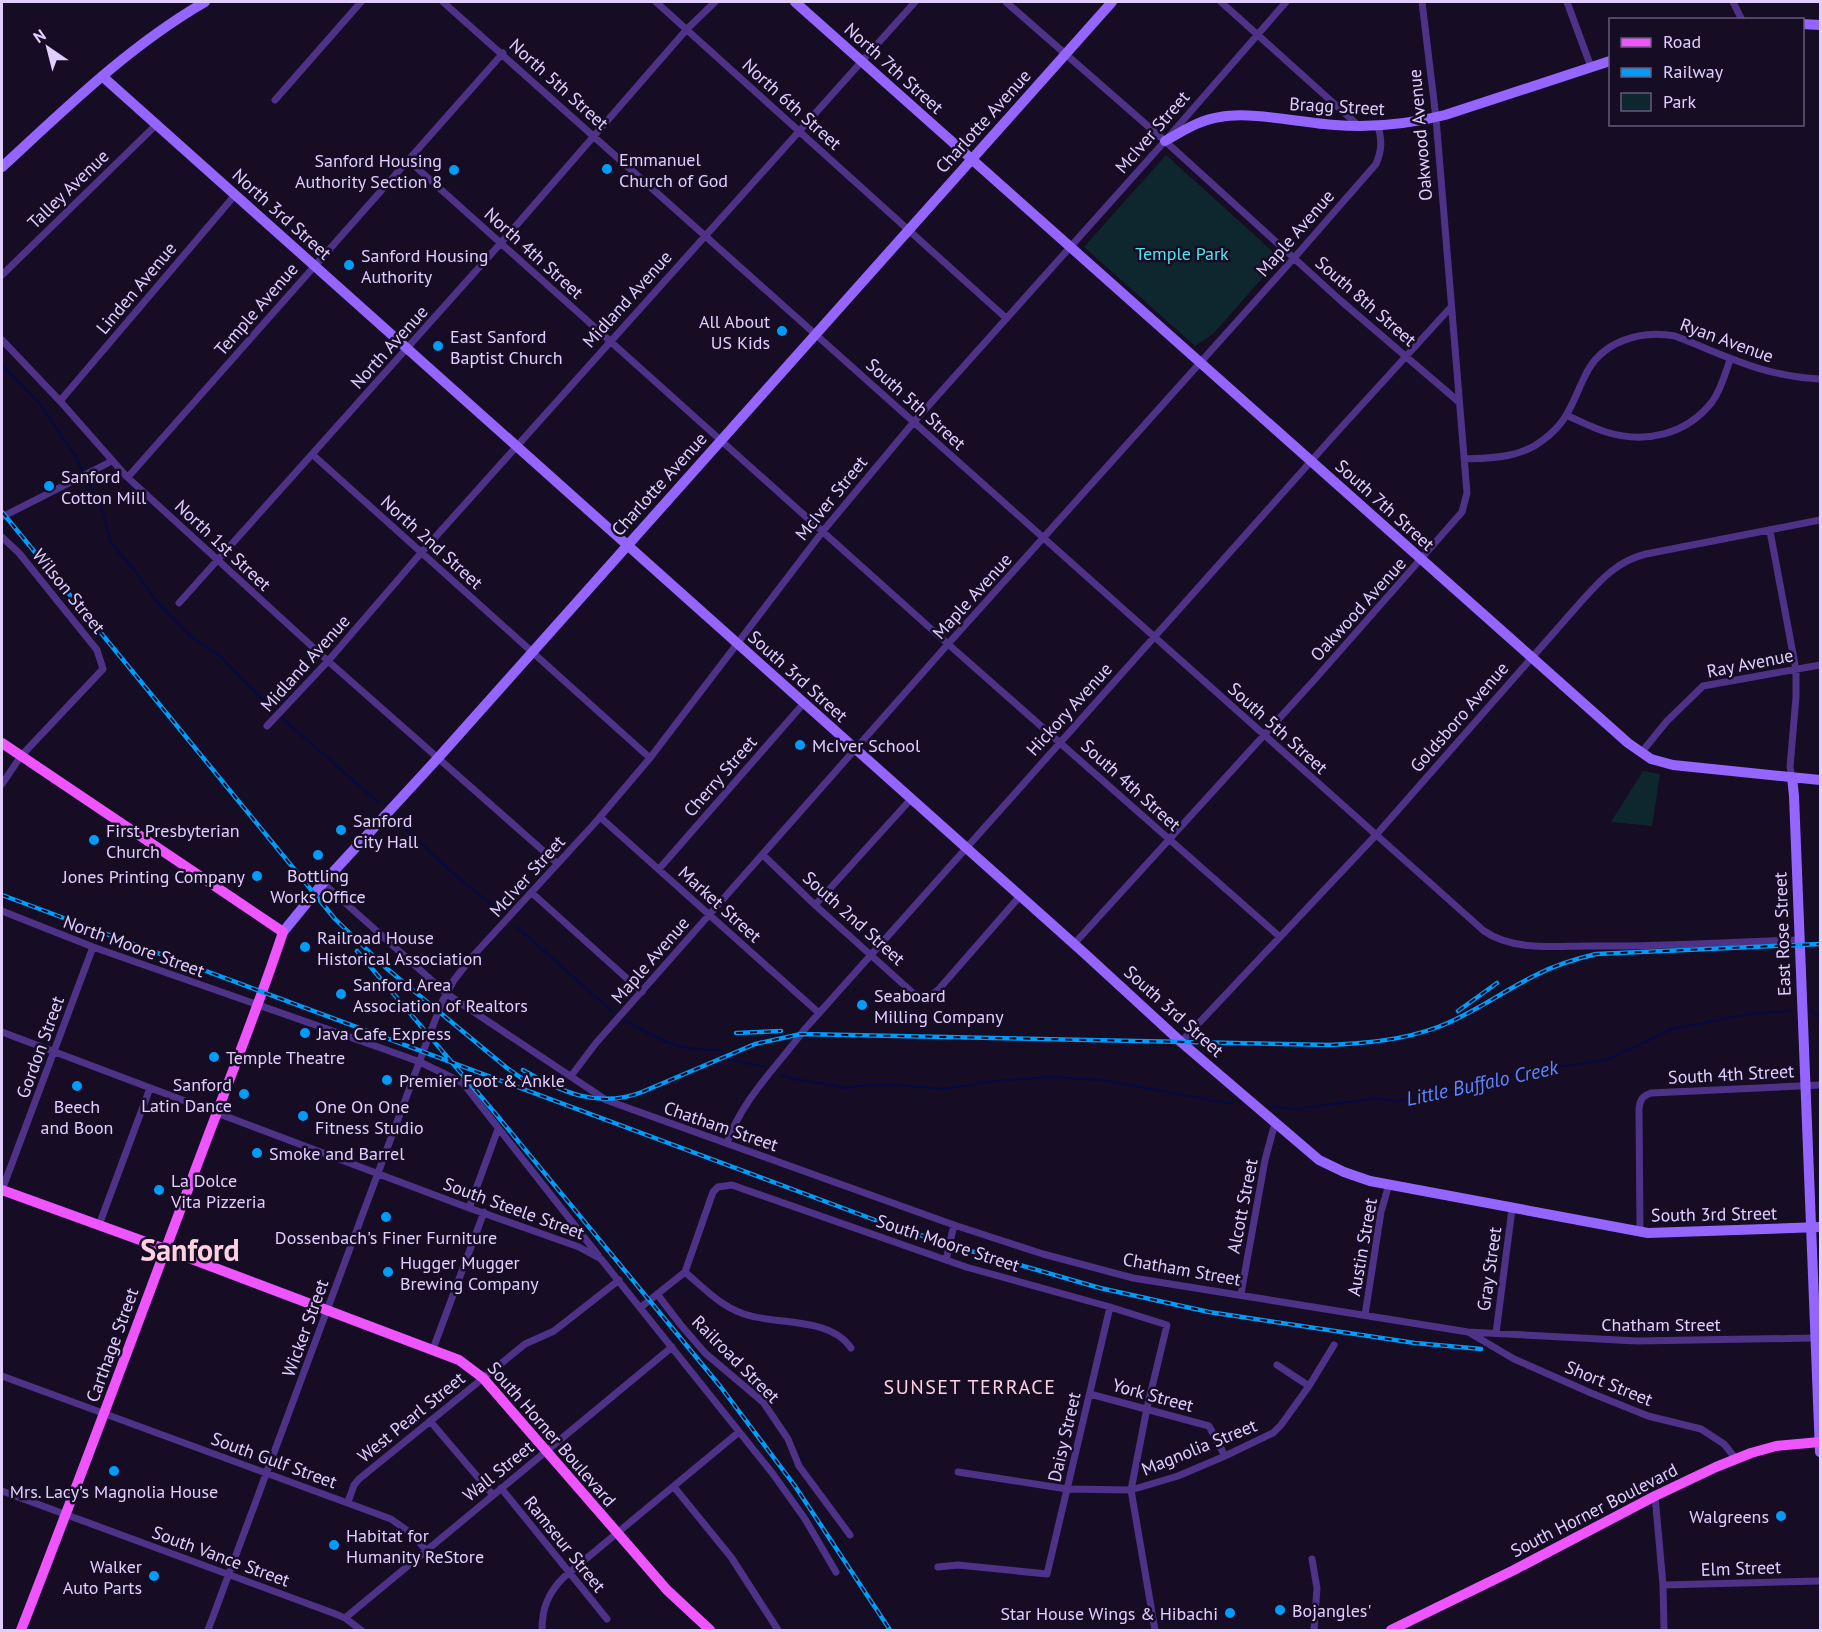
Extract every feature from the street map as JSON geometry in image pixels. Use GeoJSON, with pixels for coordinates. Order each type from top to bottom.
{"type":"FeatureCollection","features":[{"type":"Feature","properties":{"kind":"main road"},"geometry":{"type":"LineString","coordinates":[[2,743],[283,932]]}},
{"type":"Feature","properties":{"kind":"main road","name":"Charlotte Avenue"},"geometry":{"type":"LineString","coordinates":[[259,1004],[283,932]]}},
{"type":"Feature","properties":{"kind":"main road","name":"Carthage Street"},"geometry":{"type":"LineString","coordinates":[[21,1630],[259,1004]]}},
{"type":"Feature","properties":{"kind":"main road","name":"South Horner Boulevard"},"geometry":{"type":"LineString","coordinates":[[2,1190],[459,1360],[483,1378],[666,1590],[710,1630]]}},
{"type":"Feature","properties":{"kind":"main road","name":"South Horner Boulevard"},"geometry":{"type":"LineString","coordinates":[[1391,1630],[1655,1496],[1736,1459],[1776,1446],[1820,1442]]}},
{"type":"Feature","properties":{"kind":"street"},"geometry":{"type":"LineString","coordinates":[[2,167],[102,76],[167,25],[205,2]]}},
{"type":"Feature","properties":{"kind":"street"},"geometry":{"type":"LineString","coordinates":[[275,100],[361,2]]}},
{"type":"Feature","properties":{"kind":"street","name":"North 5th Street"},"geometry":{"type":"LineString","coordinates":[[443,2],[816,334]]}},
{"type":"Feature","properties":{"kind":"street","name":"North 6th Street"},"geometry":{"type":"LineString","coordinates":[[656,2],[1006,318]]}},
{"type":"Feature","properties":{"kind":"street","name":"North Avenue"},"geometry":{"type":"LineString","coordinates":[[179,603],[595,137],[687,29],[715,2]]}},
{"type":"Feature","properties":{"kind":"street","name":"North 7th Street"},"geometry":{"type":"LineString","coordinates":[[795,2],[972,159]]}},
{"type":"Feature","properties":{"kind":"street","name":"Midland Avenue"},"geometry":{"type":"LineString","coordinates":[[267,726],[328,661],[421,553],[915,2]]}},
{"type":"Feature","properties":{"kind":"street","name":"South 8th Street"},"geometry":{"type":"LineString","coordinates":[[1006,2],[1459,402]]}},
{"type":"Feature","properties":{"kind":"street","name":"Charlotte Avenue"},"geometry":{"type":"LineString","coordinates":[[283,932],[323,883],[438,758],[1112,2]]}},
{"type":"Feature","properties":{"kind":"street"},"geometry":{"type":"LineString","coordinates":[[1221,2],[1359,126]]}},
{"type":"Feature","properties":{"kind":"street","name":"McIver Street"},"geometry":{"type":"LineString","coordinates":[[429,1035],[447,994],[472,957],[600,817],[650,758],[823,531],[913,423],[1286,2]]}},
{"type":"Feature","properties":{"kind":"street","name":"Oakwood Avenue"},"geometry":{"type":"LineString","coordinates":[[1074,944],[1422,560],[1462,512],[1467,493],[1436,118],[1422,2]]}},
{"type":"Feature","properties":{"kind":"street"},"geometry":{"type":"LineString","coordinates":[[1567,2],[1591,67]]}},
{"type":"Feature","properties":{"kind":"street"},"geometry":{"type":"LineString","coordinates":[[1733,2],[1741,18]]}},
{"type":"Feature","properties":{"kind":"street"},"geometry":{"type":"LineString","coordinates":[[1804,24],[1821,25]]}},
{"type":"Feature","properties":{"kind":"street","name":"Temple Avenue"},"geometry":{"type":"LineString","coordinates":[[128,477],[503,53]]}},
{"type":"Feature","properties":{"kind":"street","name":"Bragg Street"},"geometry":{"type":"LineString","coordinates":[[1165,141],[1194,124],[1222,116],[1249,116],[1359,126],[1400,124],[1436,118],[1609,62]]}},
{"type":"Feature","properties":{"kind":"street","name":"North 3rd Street"},"geometry":{"type":"LineString","coordinates":[[102,76],[626,545]]}},
{"type":"Feature","properties":{"kind":"street","name":"Talley Avenue"},"geometry":{"type":"LineString","coordinates":[[2,275],[156,125]]}},
{"type":"Feature","properties":{"kind":"street","name":"Maple Avenue"},"geometry":{"type":"LineString","coordinates":[[573,1078],[596,1043],[1376,164],[1382,140],[1378,126]]}},
{"type":"Feature","properties":{"kind":"street","name":"South 7th Street"},"geometry":{"type":"LineString","coordinates":[[972,159],[1628,744],[1651,759],[1673,765],[1821,780]]}},
{"type":"Feature","properties":{"kind":"street","name":"North 4th Street"},"geometry":{"type":"LineString","coordinates":[[408,160],[721,440]]}},
{"type":"Feature","properties":{"kind":"street","name":"Linden Avenue"},"geometry":{"type":"LineString","coordinates":[[60,401],[236,195]]}},
{"type":"Feature","properties":{"kind":"street","name":"Hickory Avenue"},"geometry":{"type":"LineString","coordinates":[[727,1143],[734,1122],[757,1086],[819,1013],[1451,307]]}},
{"type":"Feature","properties":{"kind":"street","name":"Ryan Avenue"},"geometry":{"type":"LineString","coordinates":[[1464,459],[1492,458],[1528,449],[1542,441],[1568,416],[1586,373],[1604,351],[1628,338],[1660,333],[1675,336],[1730,360],[1780,375],[1821,380]]}},
{"type":"Feature","properties":{"kind":"street","name":"South 5th Street"},"geometry":{"type":"LineString","coordinates":[[816,334],[1376,836],[1494,938],[1525,945],[1650,946],[1799,940]]}},
{"type":"Feature","properties":{"kind":"street","name":"North 1st Street"},"geometry":{"type":"LineString","coordinates":[[2,340],[60,401],[112,461],[217,561],[557,863]]}},
{"type":"Feature","properties":{"kind":"street"},"geometry":{"type":"LineString","coordinates":[[1568,416],[1605,432],[1623,436],[1641,438],[1673,432],[1701,414],[1713,401],[1730,360]]}},
{"type":"Feature","properties":{"kind":"street","name":"South 4th Street"},"geometry":{"type":"LineString","coordinates":[[721,440],[1280,937]]}},
{"type":"Feature","properties":{"kind":"street","name":"North 2nd Street"},"geometry":{"type":"LineString","coordinates":[[313,454],[531,652]]}},
{"type":"Feature","properties":{"kind":"street"},"geometry":{"type":"LineString","coordinates":[[2,517],[112,461]]}},
{"type":"Feature","properties":{"kind":"street","name":"Goldsboro Avenue"},"geometry":{"type":"LineString","coordinates":[[1181,1042],[1376,836],[1614,567],[1646,554],[1821,520]]}},
{"type":"Feature","properties":{"kind":"street","name":"East Rose Street"},"geometry":{"type":"LineString","coordinates":[[1770,531],[1796,670],[1790,767],[1794,796],[1805,1086],[1816,1227],[1816,1338],[1821,1452]]}},
{"type":"Feature","properties":{"kind":"street","name":"Wilson Street"},"geometry":{"type":"LineString","coordinates":[[2,537],[19,553],[97,650],[103,669],[21,756]]}},
{"type":"Feature","properties":{"kind":"street","name":"South 3rd Street"},"geometry":{"type":"LineString","coordinates":[[626,545],[1181,1042],[1275,1124],[1330,1167],[1359,1178],[1640,1232],[1657,1234],[1816,1227]]}},
{"type":"Feature","properties":{"kind":"street"},"geometry":{"type":"LineString","coordinates":[[531,652],[650,758]]}},
{"type":"Feature","properties":{"kind":"street","name":"Ray Avenue"},"geometry":{"type":"LineString","coordinates":[[1641,753],[1667,722],[1703,686],[1821,665]]}},
{"type":"Feature","properties":{"kind":"street","name":"Cherry Street"},"geometry":{"type":"LineString","coordinates":[[659,869],[804,703]]}},
{"type":"Feature","properties":{"kind":"street"},"geometry":{"type":"LineString","coordinates":[[2,784],[21,756]]}},
{"type":"Feature","properties":{"kind":"street"},"geometry":{"type":"LineString","coordinates":[[815,905],[911,799]]}},
{"type":"Feature","properties":{"kind":"street","name":"Market Street"},"geometry":{"type":"LineString","coordinates":[[600,817],[819,1013]]}},
{"type":"Feature","properties":{"kind":"street","name":"South 2nd Street"},"geometry":{"type":"LineString","coordinates":[[763,855],[815,905],[914,993],[928,997],[939,989],[1020,896]]}},
{"type":"Feature","properties":{"kind":"street","name":"Chatham Street"},"geometry":{"type":"LineString","coordinates":[[323,883],[447,994],[606,1100],[954,1225],[1043,1254],[1133,1278],[1468,1332],[1637,1341],[1816,1338]]}},
{"type":"Feature","properties":{"kind":"street"},"geometry":{"type":"LineString","coordinates":[[532,893],[642,992]]}},
{"type":"Feature","properties":{"kind":"street","name":"North Moore Street"},"geometry":{"type":"LineString","coordinates":[[2,911],[93,947],[259,1004]]}},
{"type":"Feature","properties":{"kind":"street","name":"Gordon Street"},"geometry":{"type":"LineString","coordinates":[[2,1190],[93,947]]}},
{"type":"Feature","properties":{"kind":"street"},"geometry":{"type":"LineString","coordinates":[[259,1004],[420,1062],[463,1083],[601,1259]]}},
{"type":"Feature","properties":{"kind":"street","name":"South Steele Street"},"geometry":{"type":"LineString","coordinates":[[2,1032],[469,1208],[579,1247],[601,1259],[773,1474],[805,1519],[836,1572]]}},
{"type":"Feature","properties":{"kind":"street","name":"Wicker Street"},"geometry":{"type":"LineString","coordinates":[[208,1630],[429,1035]]}},
{"type":"Feature","properties":{"kind":"street","name":"South 4th Street"},"geometry":{"type":"LineString","coordinates":[[1640,1232],[1639,1108],[1643,1097],[1651,1093],[1821,1085]]}},
{"type":"Feature","properties":{"kind":"street"},"geometry":{"type":"LineString","coordinates":[[99,1226],[150,1088]]}},
{"type":"Feature","properties":{"kind":"street","name":"Alcott Street"},"geometry":{"type":"LineString","coordinates":[[1241,1294],[1265,1160],[1275,1124]]}},
{"type":"Feature","properties":{"kind":"street"},"geometry":{"type":"LineString","coordinates":[[469,1208],[498,1129]]}},
{"type":"Feature","properties":{"kind":"street","name":"Austin Street"},"geometry":{"type":"LineString","coordinates":[[1365,1316],[1381,1212],[1389,1184]]}},
{"type":"Feature","properties":{"kind":"street","name":"South Moore Street"},"geometry":{"type":"LineString","coordinates":[[685,1272],[713,1192],[721,1185],[732,1185],[946,1260],[1167,1325],[1147,1408]]}},
{"type":"Feature","properties":{"kind":"street","name":"Gray Street"},"geometry":{"type":"LineString","coordinates":[[1496,1333],[1512,1209]]}},
{"type":"Feature","properties":{"kind":"street"},"geometry":{"type":"LineString","coordinates":[[433,1349],[484,1212]]}},
{"type":"Feature","properties":{"kind":"street"},"geometry":{"type":"LineString","coordinates":[[946,1260],[954,1225]]}},
{"type":"Feature","properties":{"kind":"street"},"geometry":{"type":"LineString","coordinates":[[641,1307],[685,1272],[721,1303],[736,1311],[750,1316],[803,1323],[836,1334],[845,1340],[850,1348]]}},
{"type":"Feature","properties":{"kind":"street","name":"West Pearl Street"},"geometry":{"type":"LineString","coordinates":[[348,1502],[354,1485],[359,1479],[525,1344],[554,1331],[619,1280]]}},
{"type":"Feature","properties":{"kind":"street","name":"Railroad Street"},"geometry":{"type":"LineString","coordinates":[[657,1294],[705,1353],[763,1402],[788,1439],[799,1466],[850,1535]]}},
{"type":"Feature","properties":{"kind":"street","name":"Daisy Street"},"geometry":{"type":"LineString","coordinates":[[938,1567],[958,1565],[1047,1574],[1110,1307]]}},
{"type":"Feature","properties":{"kind":"street","name":"Short Street"},"geometry":{"type":"LineString","coordinates":[[1468,1332],[1514,1359],[1591,1393],[1648,1416],[1701,1429],[1724,1444],[1736,1459]]}},
{"type":"Feature","properties":{"kind":"street","name":"Magnolia Street"},"geometry":{"type":"LineString","coordinates":[[958,1472],[1067,1489],[1131,1490],[1178,1476],[1273,1433],[1309,1386],[1334,1345]]}},
{"type":"Feature","properties":{"kind":"street","name":"Wall Street"},"geometry":{"type":"LineString","coordinates":[[345,1618],[672,1347]]}},
{"type":"Feature","properties":{"kind":"street"},"geometry":{"type":"LineString","coordinates":[[1277,1365],[1309,1386]]}},
{"type":"Feature","properties":{"kind":"street","name":"South Gulf Street"},"geometry":{"type":"LineString","coordinates":[[2,1376],[391,1519],[412,1534],[426,1550]]}},
{"type":"Feature","properties":{"kind":"street","name":"York Street"},"geometry":{"type":"LineString","coordinates":[[1090,1394],[1209,1426],[1225,1456]]}},
{"type":"Feature","properties":{"kind":"street"},"geometry":{"type":"LineString","coordinates":[[1147,1408],[1131,1490],[1155,1630]]}},
{"type":"Feature","properties":{"kind":"street"},"geometry":{"type":"LineString","coordinates":[[430,1421],[493,1495]]}},
{"type":"Feature","properties":{"kind":"street"},"geometry":{"type":"LineString","coordinates":[[542,1630],[542,1613],[546,1600],[555,1586],[616,1532],[739,1432]]}},
{"type":"Feature","properties":{"kind":"street"},"geometry":{"type":"LineString","coordinates":[[674,1487],[731,1557],[778,1630]]}},
{"type":"Feature","properties":{"kind":"street","name":"Ramseur Street"},"geometry":{"type":"LineString","coordinates":[[501,1488],[607,1618]]}},
{"type":"Feature","properties":{"kind":"street","name":"South Vance Street"},"geometry":{"type":"LineString","coordinates":[[2,1491],[345,1618],[362,1630]]}},
{"type":"Feature","properties":{"kind":"street"},"geometry":{"type":"LineString","coordinates":[[1655,1496],[1663,1585],[1664,1630]]}},
{"type":"Feature","properties":{"kind":"street"},"geometry":{"type":"LineString","coordinates":[[1312,1559],[1317,1588],[1314,1630]]}},
{"type":"Feature","properties":{"kind":"street","name":"Elm Street"},"geometry":{"type":"LineString","coordinates":[[1663,1585],[1821,1581]]}},
{"type":"Feature","properties":{"kind":"green space","name":"Temple Park"},"geometry":{"type":"Polygon","coordinates":[[[1166,155],[1280,258],[1214,333],[1195,346],[1084,247],[1166,155]]]}},
{"type":"Feature","properties":{"kind":"green space"},"geometry":{"type":"Polygon","coordinates":[[[1643,771],[1660,774],[1652,826],[1611,822],[1643,771]]]}},
{"type":"Feature","properties":{"kind":"waterway","name":"Little Buffalo Creek"},"geometry":{"type":"LineString","coordinates":[[2,365],[39,403],[75,455],[103,513],[111,543],[133,568],[157,602],[189,635],[221,657],[273,710]]}},
{"type":"Feature","properties":{"kind":"waterway","name":"Little Buffalo Creek"},"geometry":{"type":"LineString","coordinates":[[282,718],[378,802]]}},
{"type":"Feature","properties":{"kind":"waterway","name":"Little Buffalo Creek"},"geometry":{"type":"LineString","coordinates":[[399,822],[447,868],[498,910]]}},
{"type":"Feature","properties":{"kind":"waterway","name":"Little Buffalo Creek"},"geometry":{"type":"LineString","coordinates":[[517,927],[614,1013]]}},
{"type":"Feature","properties":{"kind":"waterway","name":"Little Buffalo Creek"},"geometry":{"type":"LineString","coordinates":[[1811,1010],[1820,1018]]}},
{"type":"Feature","properties":{"kind":"waterway","name":"Little Buffalo Creek"},"geometry":{"type":"LineString","coordinates":[[1272,1107],[1297,1109],[1373,1099],[1399,1101],[1449,1093],[1496,1077],[1609,1059],[1672,1029],[1750,1014],[1791,1011]]}},
{"type":"Feature","properties":{"kind":"waterway","name":"Little Buffalo Creek"},"geometry":{"type":"LineString","coordinates":[[624,1020],[671,1043],[692,1049],[721,1050],[728,1059],[765,1067]]}},
{"type":"Feature","properties":{"kind":"waterway","name":"Little Buffalo Creek"},"geometry":{"type":"LineString","coordinates":[[781,1075],[847,1088],[867,1085],[900,1085],[944,1089],[996,1081],[1049,1077],[1102,1080],[1233,1103]]}},
{"type":"Feature","properties":{"kind":"railway"},"geometry":{"type":"LineString","coordinates":[[2,512],[335,919],[385,967],[507,1068],[533,1086]]}},
{"type":"Feature","properties":{"kind":"railway"},"geometry":{"type":"LineString","coordinates":[[2,895],[883,1223],[957,1247],[1100,1288],[1209,1312],[1415,1343],[1481,1349]]}},
{"type":"Feature","properties":{"kind":"railway"},"geometry":{"type":"LineString","coordinates":[[523,1070],[551,1085],[580,1096],[610,1099],[642,1092],[755,1044],[801,1034],[1330,1045],[1371,1042],[1412,1035],[1438,1027],[1463,1016],[1543,971],[1596,954],[1820,944]]}},
{"type":"Feature","properties":{"kind":"railway"},"geometry":{"type":"LineString","coordinates":[[357,951],[495,1113],[720,1386],[795,1486],[890,1630]]}},
{"type":"Feature","properties":{"kind":"railway"},"geometry":{"type":"LineString","coordinates":[[1458,1011],[1497,983]]}},
{"type":"Feature","properties":{"kind":"railway"},"geometry":{"type":"LineString","coordinates":[[736,1033],[781,1031]]}},
{"type":"Feature","properties":{"kind":"place","name":"Emmanuel Church of God"},"geometry":{"type":"Point","coordinates":[607,169]}},
{"type":"Feature","properties":{"kind":"place","name":"Sanford Housing Authority Section 8"},"geometry":{"type":"Point","coordinates":[454,170]}},
{"type":"Feature","properties":{"kind":"place","name":"Sanford Housing Authority"},"geometry":{"type":"Point","coordinates":[349,265]}},
{"type":"Feature","properties":{"kind":"place","name":"All About US Kids"},"geometry":{"type":"Point","coordinates":[782,331]}},
{"type":"Feature","properties":{"kind":"place","name":"East Sanford Baptist Church"},"geometry":{"type":"Point","coordinates":[438,346]}},
{"type":"Feature","properties":{"kind":"place","name":"Sanford Cotton Mill"},"geometry":{"type":"Point","coordinates":[49,486]}},
{"type":"Feature","properties":{"kind":"place","name":"McIver School"},"geometry":{"type":"Point","coordinates":[800,745]}},
{"type":"Feature","properties":{"kind":"place","name":"Sanford City Hall"},"geometry":{"type":"Point","coordinates":[341,830]}},
{"type":"Feature","properties":{"kind":"place","name":"First Presbyterian Church"},"geometry":{"type":"Point","coordinates":[94,840]}},
{"type":"Feature","properties":{"kind":"place","name":"Bottling Works Office"},"geometry":{"type":"Point","coordinates":[318,855]}},
{"type":"Feature","properties":{"kind":"place","name":"Jones Printing Company"},"geometry":{"type":"Point","coordinates":[257,876]}},
{"type":"Feature","properties":{"kind":"place","name":"Railroad House Historical Association"},"geometry":{"type":"Point","coordinates":[305,947]}},
{"type":"Feature","properties":{"kind":"place","name":"Sanford Area Association of Realtors"},"geometry":{"type":"Point","coordinates":[341,994]}},
{"type":"Feature","properties":{"kind":"place","name":"Seaboard Milling Company"},"geometry":{"type":"Point","coordinates":[862,1005]}},
{"type":"Feature","properties":{"kind":"place","name":"Java Cafe Express"},"geometry":{"type":"Point","coordinates":[305,1033]}},
{"type":"Feature","properties":{"kind":"place","name":"Temple Theatre"},"geometry":{"type":"Point","coordinates":[214,1057]}},
{"type":"Feature","properties":{"kind":"place","name":"Premier Foot & Ankle"},"geometry":{"type":"Point","coordinates":[387,1080]}},
{"type":"Feature","properties":{"kind":"place","name":"Beech and Boon"},"geometry":{"type":"Point","coordinates":[77,1086]}},
{"type":"Feature","properties":{"kind":"place","name":"Sanford Latin Dance"},"geometry":{"type":"Point","coordinates":[244,1094]}},
{"type":"Feature","properties":{"kind":"place","name":"One On One Fitness Studio"},"geometry":{"type":"Point","coordinates":[303,1116]}},
{"type":"Feature","properties":{"kind":"place","name":"Smoke and Barrel"},"geometry":{"type":"Point","coordinates":[257,1153]}},
{"type":"Feature","properties":{"kind":"place","name":"La Dolce Vita Pizzeria"},"geometry":{"type":"Point","coordinates":[159,1190]}},
{"type":"Feature","properties":{"kind":"place","name":"Dossenbach's Finer Furniture"},"geometry":{"type":"Point","coordinates":[386,1217]}},
{"type":"Feature","properties":{"kind":"place","name":"Hugger Mugger Brewing Company"},"geometry":{"type":"Point","coordinates":[388,1272]}},
{"type":"Feature","properties":{"kind":"place","name":"Mrs. Lacy’s Magnolia House"},"geometry":{"type":"Point","coordinates":[114,1471]}},
{"type":"Feature","properties":{"kind":"place","name":"Walgreens"},"geometry":{"type":"Point","coordinates":[1781,1516]}},
{"type":"Feature","properties":{"kind":"place","name":"Habitat for Humanity ReStore"},"geometry":{"type":"Point","coordinates":[334,1545]}},
{"type":"Feature","properties":{"kind":"place","name":"Walker Auto Parts"},"geometry":{"type":"Point","coordinates":[154,1576]}},
{"type":"Feature","properties":{"kind":"place","name":"Bojangles'"},"geometry":{"type":"Point","coordinates":[1280,1610]}},
{"type":"Feature","properties":{"kind":"place","name":"Star House Wings & Hibachi"},"geometry":{"type":"Point","coordinates":[1230,1613]}},
{"type":"Feature","properties":{"kind":"district","name":"Sanford"},"geometry":{"type":"Point","coordinates":[190,1249]}},
{"type":"Feature","properties":{"kind":"district","name":"SUNSET TERRACE"},"geometry":{"type":"Point","coordinates":[970,1387]}}]}
